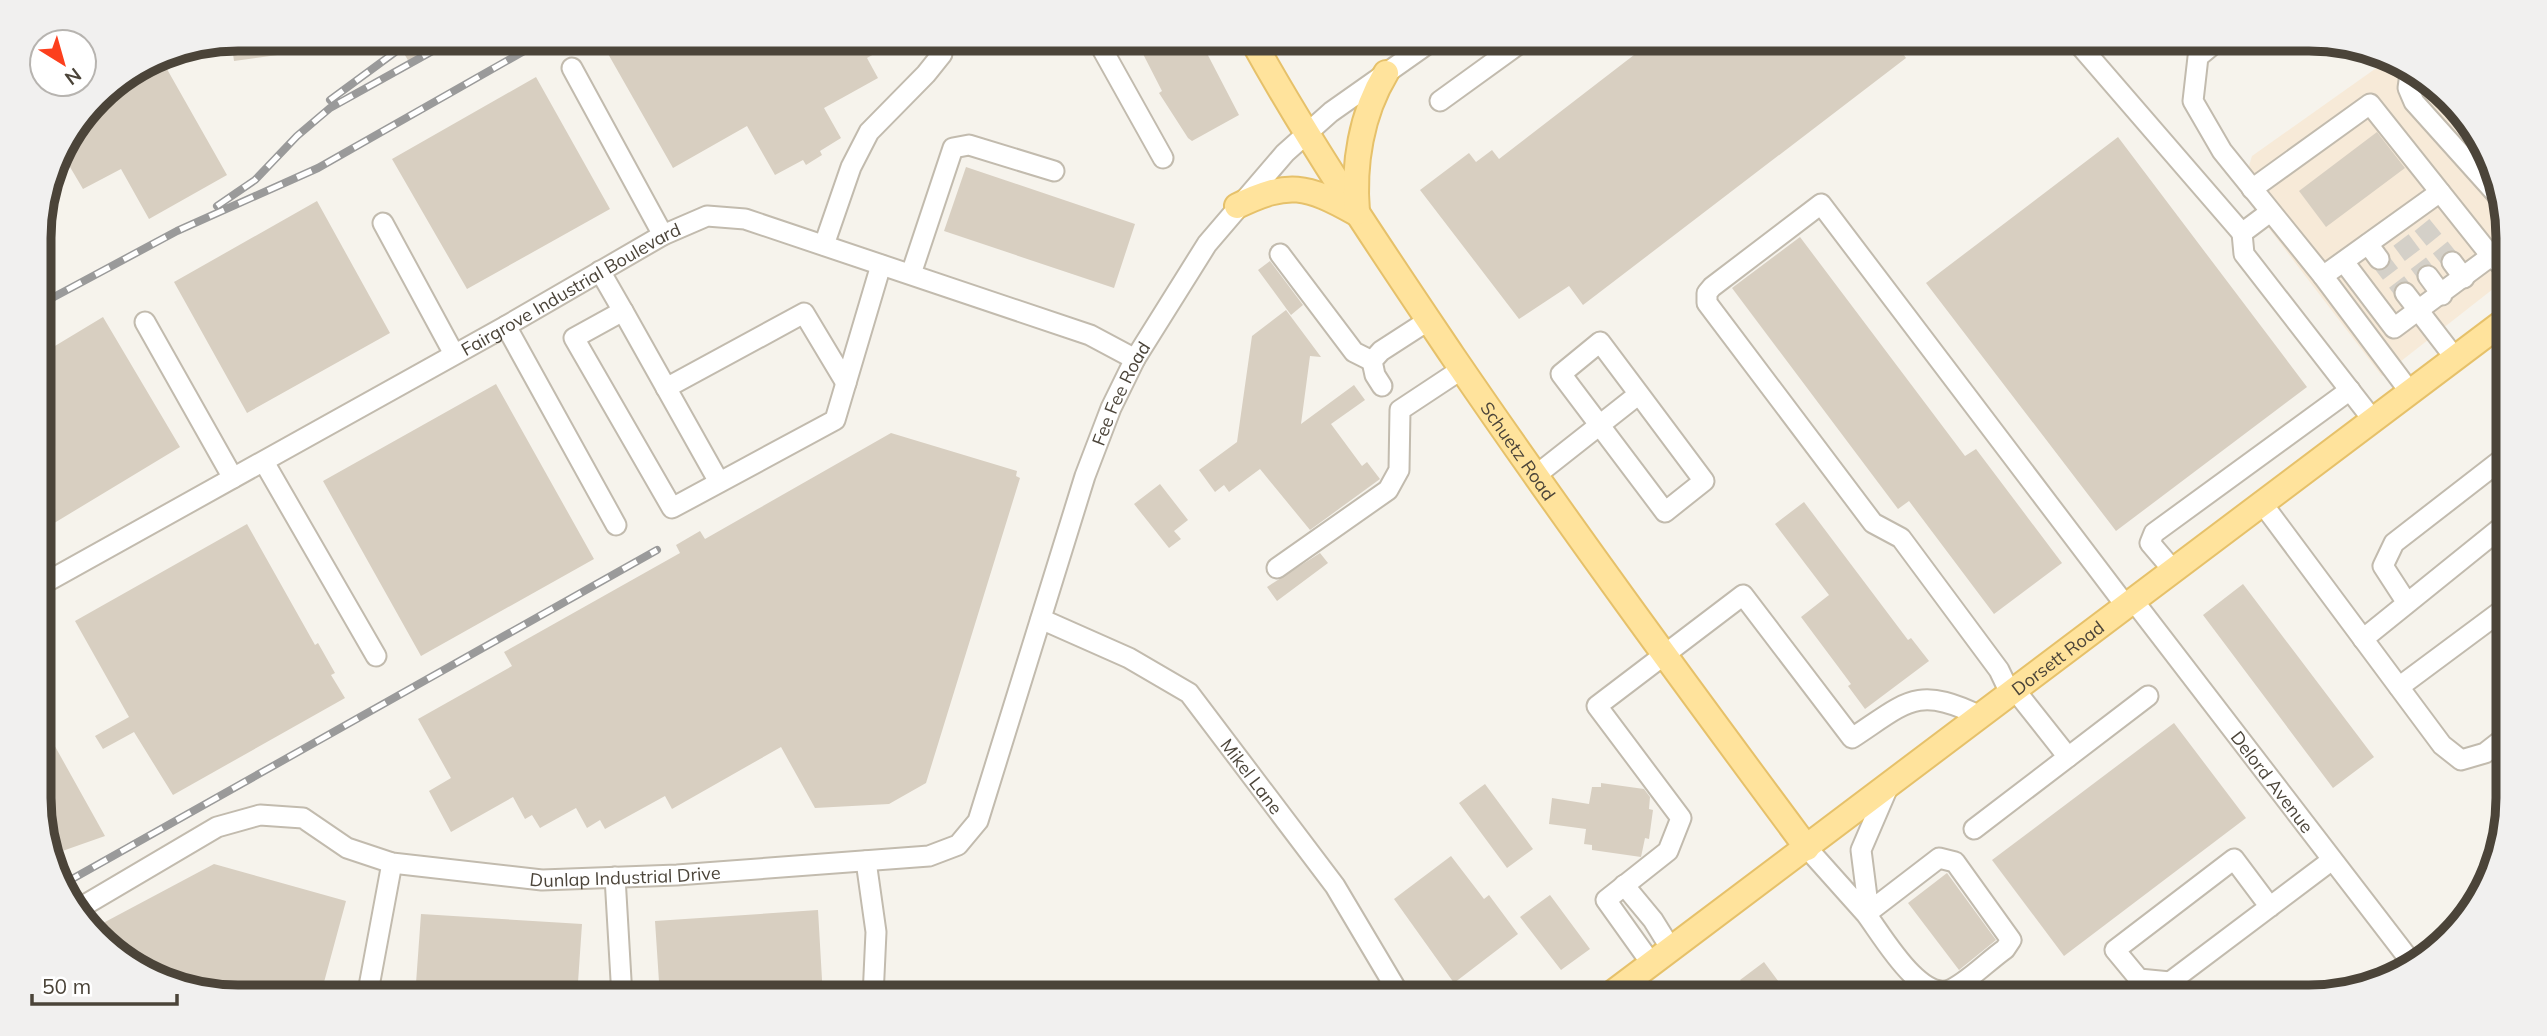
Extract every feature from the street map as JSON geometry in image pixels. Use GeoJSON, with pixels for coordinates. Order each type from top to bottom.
{"type":"FeatureCollection","features":[{"type":"Feature","properties":{"kind":"main road","name":"Schuetz Road"},"geometry":{"type":"LineString","coordinates":[[1258,51],[1305,134],[1535,476],[1807,848]]}},
{"type":"Feature","properties":{"kind":"main road"},"geometry":{"type":"LineString","coordinates":[[1237,206],[1267,192],[1296,187],[1357,213],[1362,131],[1377,88],[1386,73]]}},
{"type":"Feature","properties":{"kind":"main road","name":"Dorsett Road"},"geometry":{"type":"LineString","coordinates":[[1623,985],[2496,327]]}},
{"type":"Feature","properties":{"kind":"street"},"geometry":{"type":"LineString","coordinates":[[824,245],[850,167],[869,132],[926,74],[942,51]]}},
{"type":"Feature","properties":{"kind":"street"},"geometry":{"type":"LineString","coordinates":[[1103,51],[1163,159]]}},
{"type":"Feature","properties":{"kind":"street","name":"Fee Fee Road"},"geometry":{"type":"LineString","coordinates":[[958,845],[978,821],[1084,476],[1111,408],[1135,359],[1207,244],[1237,206],[1305,134],[1417,51]]}},
{"type":"Feature","properties":{"kind":"street"},"geometry":{"type":"LineString","coordinates":[[1440,101],[1509,51]]}},
{"type":"Feature","properties":{"kind":"street"},"geometry":{"type":"LineString","coordinates":[[2086,51],[2242,233],[2244,254],[2373,419]]}},
{"type":"Feature","properties":{"kind":"street"},"geometry":{"type":"LineString","coordinates":[[2205,51],[2198,57],[2193,101],[2222,151],[2323,276],[2410,392]]}},
{"type":"Feature","properties":{"kind":"street"},"geometry":{"type":"LineString","coordinates":[[572,68],[663,234]]}},
{"type":"Feature","properties":{"kind":"street"},"geometry":{"type":"LineString","coordinates":[[2409,80],[2408,88],[2414,102],[2489,185]]}},
{"type":"Feature","properties":{"kind":"street"},"geometry":{"type":"LineString","coordinates":[[2252,189],[2370,104],[2440,192],[2496,248]]}},
{"type":"Feature","properties":{"kind":"street"},"geometry":{"type":"LineString","coordinates":[[911,274],[953,148],[970,145],[1054,171]]}},
{"type":"Feature","properties":{"kind":"street"},"geometry":{"type":"LineString","coordinates":[[2323,276],[2344,262],[2373,251],[2417,219],[2440,192]]}},
{"type":"Feature","properties":{"kind":"street","name":"Delord Avenue"},"geometry":{"type":"LineString","coordinates":[[2012,692],[1999,670],[1901,538],[1873,523],[1707,303],[1707,293],[1712,287],[1821,204],[2407,957]]}},
{"type":"Feature","properties":{"kind":"street"},"geometry":{"type":"LineString","coordinates":[[2242,233],[2270,212]]}},
{"type":"Feature","properties":{"kind":"street","name":"Fairgrove Industrial Boulevard"},"geometry":{"type":"LineString","coordinates":[[51,579],[506,326],[663,234],[707,216],[724,215],[745,219],[911,274],[1090,335],[1135,359]]}},
{"type":"Feature","properties":{"kind":"street"},"geometry":{"type":"LineString","coordinates":[[383,223],[454,354]]}},
{"type":"Feature","properties":{"kind":"street"},"geometry":{"type":"LineString","coordinates":[[2344,262],[2394,328],[2442,295],[2458,270],[2496,252]]}},
{"type":"Feature","properties":{"kind":"street"},"geometry":{"type":"LineString","coordinates":[[1280,254],[1354,352],[1372,361]]}},
{"type":"Feature","properties":{"kind":"street"},"geometry":{"type":"LineString","coordinates":[[623,311],[574,338],[672,508],[835,420],[881,265]]}},
{"type":"Feature","properties":{"kind":"street"},"geometry":{"type":"LineString","coordinates":[[600,271],[719,482]]}},
{"type":"Feature","properties":{"kind":"street"},"geometry":{"type":"LineString","coordinates":[[2428,276],[2442,295]]}},
{"type":"Feature","properties":{"kind":"street"},"geometry":{"type":"LineString","coordinates":[[2405,293],[2455,358]]}},
{"type":"Feature","properties":{"kind":"street"},"geometry":{"type":"LineString","coordinates":[[666,388],[804,313],[846,383]]}},
{"type":"Feature","properties":{"kind":"street"},"geometry":{"type":"LineString","coordinates":[[1372,361],[1381,351],[1429,320]]}},
{"type":"Feature","properties":{"kind":"street"},"geometry":{"type":"LineString","coordinates":[[145,322],[233,478]]}},
{"type":"Feature","properties":{"kind":"street"},"geometry":{"type":"LineString","coordinates":[[506,326],[616,525]]}},
{"type":"Feature","properties":{"kind":"street"},"geometry":{"type":"LineString","coordinates":[[1600,342],[1639,394],[1704,481],[1665,512],[1561,374],[1600,342]]}},
{"type":"Feature","properties":{"kind":"street"},"geometry":{"type":"LineString","coordinates":[[1372,361],[1375,375],[1382,386]]}},
{"type":"Feature","properties":{"kind":"street"},"geometry":{"type":"LineString","coordinates":[[1278,568],[1388,489],[1399,470],[1400,410],[1462,369]]}},
{"type":"Feature","properties":{"kind":"street"},"geometry":{"type":"LineString","coordinates":[[2173,570],[2150,543],[2154,533],[2350,390]]}},
{"type":"Feature","properties":{"kind":"street"},"geometry":{"type":"LineString","coordinates":[[1535,476],[1639,394]]}},
{"type":"Feature","properties":{"kind":"street"},"geometry":{"type":"LineString","coordinates":[[264,462],[376,656]]}},
{"type":"Feature","properties":{"kind":"street"},"geometry":{"type":"LineString","coordinates":[[2407,603],[2383,566],[2394,543],[2496,464]]}},
{"type":"Feature","properties":{"kind":"street"},"geometry":{"type":"LineString","coordinates":[[2262,503],[2442,745],[2462,760],[2485,753],[2496,744]]}},
{"type":"Feature","properties":{"kind":"street"},"geometry":{"type":"LineString","coordinates":[[2363,639],[2496,532]]}},
{"type":"Feature","properties":{"kind":"street"},"geometry":{"type":"LineString","coordinates":[[1651,963],[1606,900],[1668,851],[1681,818],[1597,706],[1663,654],[1743,595],[1852,738],[1916,698],[1951,702],[1980,716]]}},
{"type":"Feature","properties":{"kind":"street"},"geometry":{"type":"LineString","coordinates":[[2399,687],[2496,615]]}},
{"type":"Feature","properties":{"kind":"street","name":"Mikel Lane"},"geometry":{"type":"LineString","coordinates":[[1041,619],[1129,658],[1189,694],[1335,886],[1394,985]]}},
{"type":"Feature","properties":{"kind":"street"},"geometry":{"type":"LineString","coordinates":[[2012,692],[2068,757]]}},
{"type":"Feature","properties":{"kind":"street"},"geometry":{"type":"LineString","coordinates":[[1974,829],[2148,696]]}},
{"type":"Feature","properties":{"kind":"street"},"geometry":{"type":"LineString","coordinates":[[1866,914],[1867,897],[1861,850],[1889,785]]}},
{"type":"Feature","properties":{"kind":"street","name":"Dunlap Industrial Drive"},"geometry":{"type":"LineString","coordinates":[[84,905],[217,827],[260,815],[303,818],[347,848],[391,863],[542,880],[929,856],[958,845]]}},
{"type":"Feature","properties":{"kind":"street"},"geometry":{"type":"LineString","coordinates":[[1807,848],[1866,914],[1912,975],[1923,985]]}},
{"type":"Feature","properties":{"kind":"street"},"geometry":{"type":"LineString","coordinates":[[1866,914],[1939,858],[1948,858],[1955,862],[2011,940],[2005,949],[1957,985]]}},
{"type":"Feature","properties":{"kind":"street"},"geometry":{"type":"LineString","coordinates":[[2270,907],[2234,859],[2115,950],[2139,979],[2170,982],[2270,907],[2332,860]]}},
{"type":"Feature","properties":{"kind":"street"},"geometry":{"type":"LineString","coordinates":[[866,861],[876,932],[874,985]]}},
{"type":"Feature","properties":{"kind":"street"},"geometry":{"type":"LineString","coordinates":[[369,985],[391,863]]}},
{"type":"Feature","properties":{"kind":"street"},"geometry":{"type":"LineString","coordinates":[[615,877],[621,985]]}},
{"type":"Feature","properties":{"kind":"street"},"geometry":{"type":"LineString","coordinates":[[1625,885],[1653,919],[1671,949]]}},
{"type":"Feature","properties":{"kind":"shaded area"},"geometry":{"type":"Polygon","coordinates":[[[2380,65],[2392,70],[2433,97],[2450,114],[2465,134],[2482,166],[2495,213],[2496,287],[2382,376],[2241,192],[2252,156],[2380,65]]]}},
{"type":"Feature","properties":{"kind":"building"},"geometry":{"type":"Polygon","coordinates":[[[233,51],[306,51],[234,61],[233,51]]]}},
{"type":"Feature","properties":{"kind":"building"},"geometry":{"type":"Polygon","coordinates":[[[403,51],[428,51],[409,62],[403,51]]]}},
{"type":"Feature","properties":{"kind":"building"},"geometry":{"type":"Polygon","coordinates":[[[606,51],[879,51],[867,58],[878,78],[824,108],[841,138],[820,151],[822,155],[806,165],[803,160],[775,175],[747,126],[673,168],[606,51]]]}},
{"type":"Feature","properties":{"kind":"building"},"geometry":{"type":"Polygon","coordinates":[[[1206,51],[1239,115],[1192,141],[1159,93],[1162,91],[1142,52],[1206,51]]]}},
{"type":"Feature","properties":{"kind":"building"},"geometry":{"type":"Polygon","coordinates":[[[1639,51],[1901,51],[1906,58],[1583,305],[1569,286],[1519,319],[1420,190],[1469,153],[1476,162],[1492,150],[1499,159],[1639,51]]]}},
{"type":"Feature","properties":{"kind":"building"},"geometry":{"type":"Polygon","coordinates":[[[165,66],[227,175],[149,219],[121,169],[83,189],[70,167],[63,171],[76,144],[105,105],[134,82],[165,66]]]}},
{"type":"Feature","properties":{"kind":"building"},"geometry":{"type":"Polygon","coordinates":[[[536,77],[610,209],[467,289],[392,159],[536,77]]]}},
{"type":"Feature","properties":{"kind":"building"},"geometry":{"type":"Polygon","coordinates":[[[2377,132],[2405,168],[2326,227],[2299,191],[2377,132]]]}},
{"type":"Feature","properties":{"kind":"building"},"geometry":{"type":"Polygon","coordinates":[[[2118,137],[2307,387],[2116,531],[1926,283],[2118,137]]]}},
{"type":"Feature","properties":{"kind":"building"},"geometry":{"type":"Polygon","coordinates":[[[966,167],[1135,224],[1114,288],[944,231],[966,167]]]}},
{"type":"Feature","properties":{"kind":"building"},"geometry":{"type":"Polygon","coordinates":[[[317,201],[390,333],[247,413],[174,282],[317,201]]]}},
{"type":"Feature","properties":{"kind":"building"},"geometry":{"type":"Polygon","coordinates":[[[1800,237],[1965,456],[1976,449],[2062,563],[1994,614],[1909,501],[1898,509],[1732,288],[1800,237]]]}},
{"type":"Feature","properties":{"kind":"building"},"geometry":{"type":"Polygon","coordinates":[[[1270,261],[1303,305],[1291,315],[1258,270],[1270,261]]]}},
{"type":"Feature","properties":{"kind":"building"},"geometry":{"type":"Polygon","coordinates":[[[1286,310],[1321,357],[1310,356],[1301,424],[1354,385],[1365,400],[1331,424],[1362,466],[1367,462],[1380,479],[1310,530],[1260,469],[1229,492],[1224,485],[1215,492],[1199,470],[1237,442],[1252,336],[1286,310]]]}},
{"type":"Feature","properties":{"kind":"building"},"geometry":{"type":"Polygon","coordinates":[[[103,317],[180,447],[51,525],[51,348],[103,317]]]}},
{"type":"Feature","properties":{"kind":"building"},"geometry":{"type":"Polygon","coordinates":[[[496,384],[594,559],[421,656],[323,481],[496,384]]]}},
{"type":"Feature","properties":{"kind":"building"},"geometry":{"type":"Polygon","coordinates":[[[891,433],[1017,471],[1016,476],[1020,478],[926,783],[889,804],[815,808],[781,747],[672,809],[665,796],[605,829],[600,820],[587,828],[576,808],[540,828],[532,815],[525,819],[513,797],[451,832],[429,791],[451,778],[418,719],[512,666],[504,652],[680,553],[676,545],[700,531],[705,539],[891,433]]]}},
{"type":"Feature","properties":{"kind":"building"},"geometry":{"type":"Polygon","coordinates":[[[1160,484],[1188,520],[1174,531],[1181,539],[1169,548],[1134,504],[1160,484]]]}},
{"type":"Feature","properties":{"kind":"building"},"geometry":{"type":"Polygon","coordinates":[[[1804,502],[1908,640],[1911,638],[1929,661],[1865,709],[1848,686],[1851,684],[1801,617],[1829,595],[1775,524],[1804,502]]]}},
{"type":"Feature","properties":{"kind":"building"},"geometry":{"type":"Polygon","coordinates":[[[247,524],[315,645],[318,643],[335,673],[331,675],[345,698],[173,795],[134,732],[103,749],[95,736],[129,717],[75,621],[247,524]]]}},
{"type":"Feature","properties":{"kind":"building"},"geometry":{"type":"Polygon","coordinates":[[[1320,553],[1328,563],[1277,601],[1267,587],[1320,553]]]}},
{"type":"Feature","properties":{"kind":"building"},"geometry":{"type":"Polygon","coordinates":[[[2243,584],[2374,757],[2333,788],[2203,615],[2243,584]]]}},
{"type":"Feature","properties":{"kind":"building"},"geometry":{"type":"Polygon","coordinates":[[[2174,723],[2246,818],[2064,956],[1992,860],[2174,723]]]}},
{"type":"Feature","properties":{"kind":"building"},"geometry":{"type":"Polygon","coordinates":[[[51,739],[105,836],[59,852],[52,823],[51,739]]]}},
{"type":"Feature","properties":{"kind":"building"},"geometry":{"type":"Polygon","coordinates":[[[1601,783],[1644,789],[1650,797],[1649,809],[1653,810],[1649,839],[1645,838],[1641,857],[1592,850],[1592,845],[1584,844],[1586,829],[1549,824],[1552,798],[1589,804],[1592,787],[1601,787],[1601,783]]]}},
{"type":"Feature","properties":{"kind":"building"},"geometry":{"type":"Polygon","coordinates":[[[1485,784],[1533,849],[1507,868],[1459,803],[1485,784]]]}},
{"type":"Feature","properties":{"kind":"building"},"geometry":{"type":"Polygon","coordinates":[[[1451,856],[1484,899],[1489,895],[1518,934],[1454,983],[1394,899],[1451,856]]]}},
{"type":"Feature","properties":{"kind":"building"},"geometry":{"type":"Polygon","coordinates":[[[214,864],[346,901],[323,985],[213,984],[189,979],[155,966],[134,954],[103,928],[105,922],[214,864]]]}},
{"type":"Feature","properties":{"kind":"building"},"geometry":{"type":"Polygon","coordinates":[[[1947,873],[1996,940],[1959,970],[1908,903],[1947,873]]]}},
{"type":"Feature","properties":{"kind":"building"},"geometry":{"type":"Polygon","coordinates":[[[1550,895],[1590,949],[1561,970],[1520,917],[1550,895]]]}},
{"type":"Feature","properties":{"kind":"building"},"geometry":{"type":"Polygon","coordinates":[[[818,910],[822,985],[659,985],[655,921],[818,910]]]}},
{"type":"Feature","properties":{"kind":"building"},"geometry":{"type":"Polygon","coordinates":[[[421,914],[582,924],[578,985],[416,985],[421,914]]]}},
{"type":"Feature","properties":{"kind":"building"},"geometry":{"type":"Polygon","coordinates":[[[1764,962],[1781,985],[1744,985],[1740,980],[1764,962]]]}},
{"type":"Feature","properties":{"kind":"tunnel"},"geometry":{"type":"LineString","coordinates":[[2422,225],[2452,262]]}},
{"type":"Feature","properties":{"kind":"tunnel"},"geometry":{"type":"LineString","coordinates":[[2401,240],[2428,276]]}},
{"type":"Feature","properties":{"kind":"tunnel"},"geometry":{"type":"LineString","coordinates":[[2379,259],[2405,293]]}},
{"type":"Feature","properties":{"kind":"railway"},"geometry":{"type":"LineString","coordinates":[[330,100],[397,51]]}},
{"type":"Feature","properties":{"kind":"railway"},"geometry":{"type":"LineString","coordinates":[[217,206],[255,180],[297,136],[330,108],[433,51]]}},
{"type":"Feature","properties":{"kind":"railway"},"geometry":{"type":"LineString","coordinates":[[51,299],[177,231],[318,168],[524,51]]}},
{"type":"Feature","properties":{"kind":"railway"},"geometry":{"type":"LineString","coordinates":[[70,880],[657,550]]}}]}
